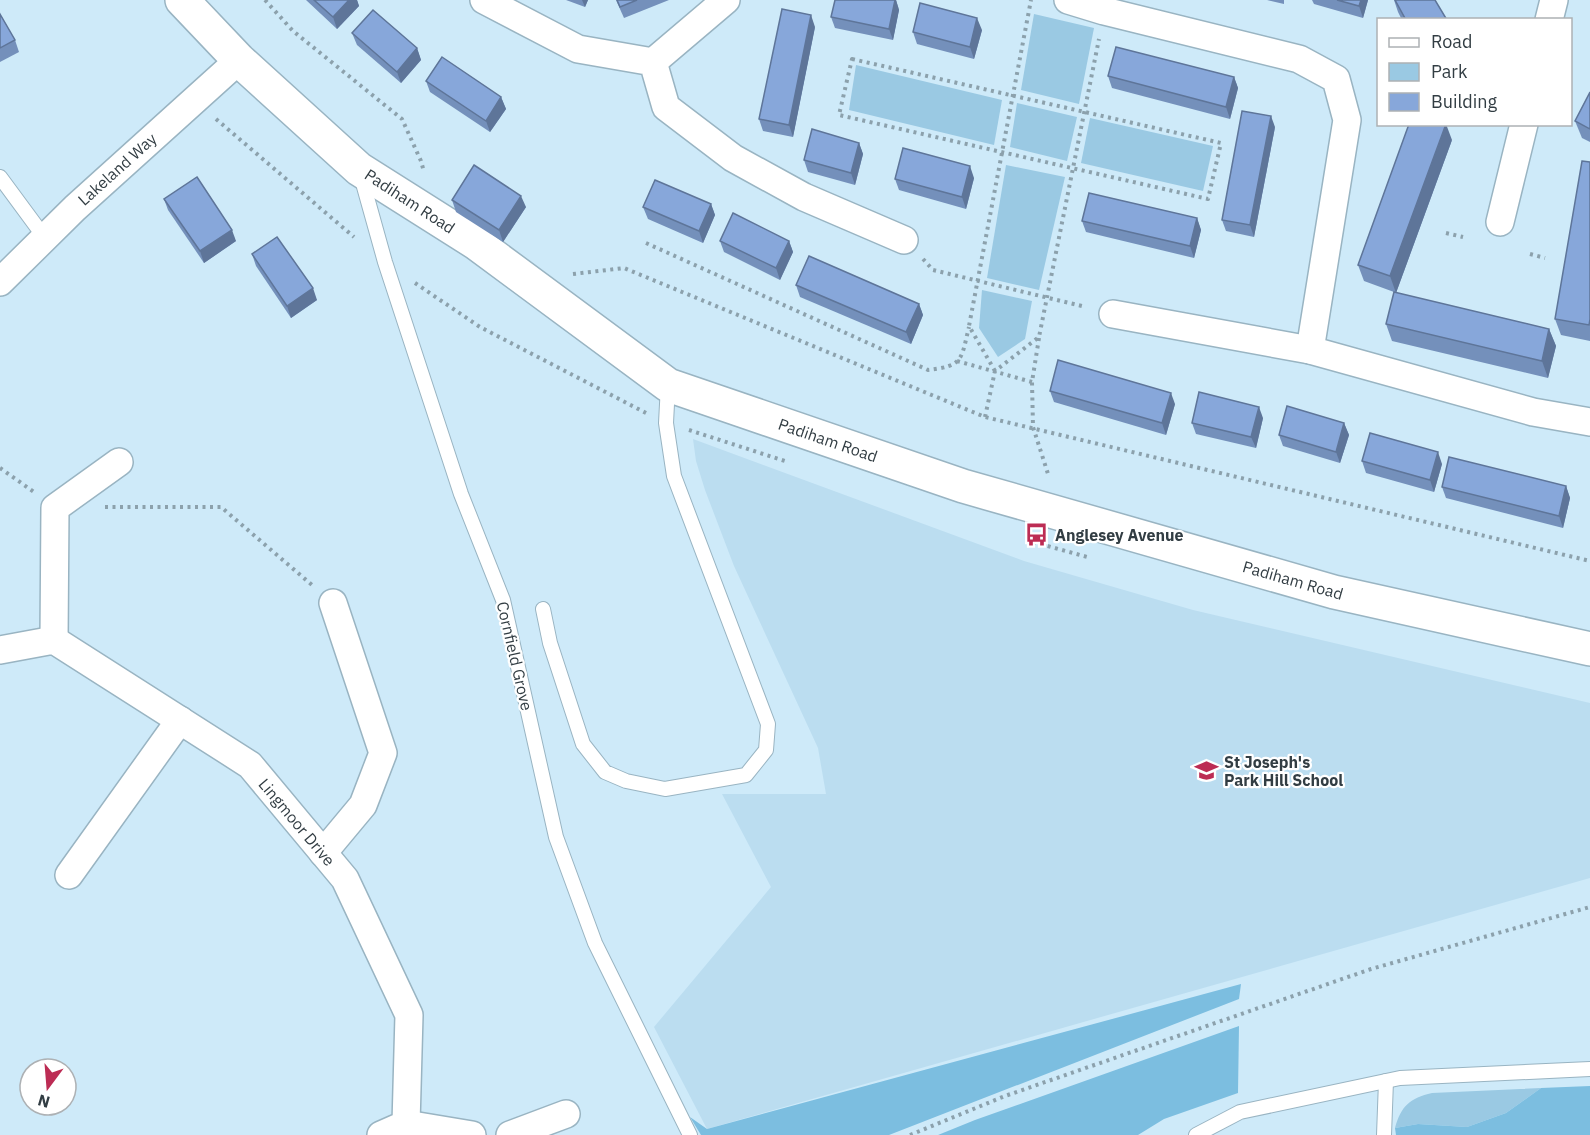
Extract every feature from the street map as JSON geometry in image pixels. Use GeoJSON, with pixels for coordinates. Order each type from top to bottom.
{"type":"FeatureCollection","features":[{"type":"Feature","properties":{"kind":"main road","name":"Padiham Road"},"geometry":{"type":"LineString","coordinates":[[182,0],[239,60],[359,168],[476,243],[668,385],[963,486],[1334,592],[1590,649]]}},
{"type":"Feature","properties":{"kind":"street"},"geometry":{"type":"LineString","coordinates":[[484,0],[578,49],[653,62]]}},
{"type":"Feature","properties":{"kind":"street"},"geometry":{"type":"LineString","coordinates":[[653,62],[726,0]]}},
{"type":"Feature","properties":{"kind":"street"},"geometry":{"type":"LineString","coordinates":[[1068,0],[1299,59],[1336,80],[1347,120],[1310,350]]}},
{"type":"Feature","properties":{"kind":"street"},"geometry":{"type":"LineString","coordinates":[[1550,18],[1554,0]]}},
{"type":"Feature","properties":{"kind":"street","name":"Lakeland Way"},"geometry":{"type":"LineString","coordinates":[[0,282],[75,208],[239,60]]}},
{"type":"Feature","properties":{"kind":"street"},"geometry":{"type":"LineString","coordinates":[[653,62],[666,106],[733,158],[804,197],[904,240]]}},
{"type":"Feature","properties":{"kind":"street"},"geometry":{"type":"LineString","coordinates":[[1500,222],[1524,126]]}},
{"type":"Feature","properties":{"kind":"street"},"geometry":{"type":"LineString","coordinates":[[1113,314],[1310,350],[1533,412],[1590,422]]}},
{"type":"Feature","properties":{"kind":"street"},"geometry":{"type":"LineString","coordinates":[[0,650],[54,640],[55,508],[119,462]]}},
{"type":"Feature","properties":{"kind":"street"},"geometry":{"type":"LineString","coordinates":[[323,854],[363,805],[383,753],[333,603]]}},
{"type":"Feature","properties":{"kind":"street","name":"Lingmoor Drive"},"geometry":{"type":"LineString","coordinates":[[54,640],[250,765],[345,879],[409,1015],[406,1124]]}},
{"type":"Feature","properties":{"kind":"street"},"geometry":{"type":"LineString","coordinates":[[69,875],[180,720]]}},
{"type":"Feature","properties":{"kind":"street"},"geometry":{"type":"LineString","coordinates":[[510,1135],[566,1114]]}},
{"type":"Feature","properties":{"kind":"street"},"geometry":{"type":"LineString","coordinates":[[381,1135],[406,1124],[472,1135]]}},
{"type":"Feature","properties":{"kind":"lane","name":"Cornfield Grove"},"geometry":{"type":"LineString","coordinates":[[359,168],[385,262],[454,472],[503,600],[556,837],[596,943],[690,1135]]}},
{"type":"Feature","properties":{"kind":"lane"},"geometry":{"type":"LineString","coordinates":[[0,177],[45,238]]}},
{"type":"Feature","properties":{"kind":"lane"},"geometry":{"type":"LineString","coordinates":[[543,609],[550,644],[583,744],[605,772],[626,781],[665,789],[746,775],[766,750],[768,724],[674,476],[666,423],[668,385]]}},
{"type":"Feature","properties":{"kind":"lane"},"geometry":{"type":"LineString","coordinates":[[1196,1135],[1240,1112],[1400,1078],[1590,1069]]}},
{"type":"Feature","properties":{"kind":"lane"},"geometry":{"type":"LineString","coordinates":[[1384,1135],[1386,1081]]}},
{"type":"Feature","properties":{"kind":"path"},"geometry":{"type":"LineString","coordinates":[[264,0],[293,31],[402,119],[421,161],[435,218]]}},
{"type":"Feature","properties":{"kind":"path"},"geometry":{"type":"LineString","coordinates":[[646,243],[928,370],[950,368],[962,357],[969,326],[1031,0]]}},
{"type":"Feature","properties":{"kind":"path"},"geometry":{"type":"LineString","coordinates":[[1062,514],[1033,427],[1032,382],[1046,297],[1104,11]]}},
{"type":"Feature","properties":{"kind":"path"},"geometry":{"type":"LineString","coordinates":[[852,59],[1013,95],[1221,142],[1208,198],[839,115],[852,59]]}},
{"type":"Feature","properties":{"kind":"path"},"geometry":{"type":"LineString","coordinates":[[1446,233],[1463,237]]}},
{"type":"Feature","properties":{"kind":"path"},"geometry":{"type":"LineString","coordinates":[[904,240],[933,270],[1113,314]]}},
{"type":"Feature","properties":{"kind":"path"},"geometry":{"type":"LineString","coordinates":[[1530,254],[1545,258]]}},
{"type":"Feature","properties":{"kind":"path"},"geometry":{"type":"LineString","coordinates":[[570,274],[624,268],[986,417],[1590,561]]}},
{"type":"Feature","properties":{"kind":"path"},"geometry":{"type":"LineString","coordinates":[[969,326],[995,371],[986,417]]}},
{"type":"Feature","properties":{"kind":"path"},"geometry":{"type":"LineString","coordinates":[[995,371],[1039,337]]}},
{"type":"Feature","properties":{"kind":"path"},"geometry":{"type":"LineString","coordinates":[[957,361],[1032,382]]}},
{"type":"Feature","properties":{"kind":"path"},"geometry":{"type":"LineString","coordinates":[[0,468],[55,508]]}},
{"type":"Feature","properties":{"kind":"path"},"geometry":{"type":"LineString","coordinates":[[103,507],[221,507],[333,603]]}},
{"type":"Feature","properties":{"kind":"path"},"geometry":{"type":"LineString","coordinates":[[910,1135],[1005,1096],[1371,969],[1590,908]]}},
{"type":"Feature","properties":{"kind":"shaded area","name":"St Joseph's Park Hill School"},"geometry":{"type":"Polygon","coordinates":[[[693,439],[1024,561],[1193,610],[1590,703],[1590,878],[707,1129],[654,1027],[771,887],[722,794],[826,794],[818,748],[734,566],[705,490],[696,461],[693,439]]]}},
{"type":"Feature","properties":{"kind":"shaded area"},"geometry":{"type":"Polygon","coordinates":[[[1241,984],[1239,999],[889,1135],[701,1135],[690,1117],[707,1129],[1241,984]]]}},
{"type":"Feature","properties":{"kind":"shaded area"},"geometry":{"type":"Polygon","coordinates":[[[1239,1026],[1238,1093],[1164,1119],[1138,1135],[938,1135],[975,1120],[1239,1026]]]}},
{"type":"Feature","properties":{"kind":"shaded area"},"geometry":{"type":"Polygon","coordinates":[[[1590,1086],[1590,1135],[1396,1135],[1395,1128],[1418,1124],[1467,1127],[1506,1113],[1541,1088],[1590,1086]]]}},
{"type":"Feature","properties":{"kind":"green space"},"geometry":{"type":"Polygon","coordinates":[[[1034,14],[1094,28],[1079,104],[1021,90],[1034,14]]]}},
{"type":"Feature","properties":{"kind":"green space"},"geometry":{"type":"Polygon","coordinates":[[[856,65],[1002,100],[994,145],[849,110],[856,65]]]}},
{"type":"Feature","properties":{"kind":"green space"},"geometry":{"type":"Polygon","coordinates":[[[1017,103],[1077,117],[1067,161],[1010,147],[1017,103]]]}},
{"type":"Feature","properties":{"kind":"green space"},"geometry":{"type":"Polygon","coordinates":[[[1090,118],[1213,146],[1203,191],[1081,163],[1090,118]]]}},
{"type":"Feature","properties":{"kind":"green space"},"geometry":{"type":"Polygon","coordinates":[[[1006,165],[1065,177],[1039,290],[987,278],[1006,165]]]}},
{"type":"Feature","properties":{"kind":"green space"},"geometry":{"type":"Polygon","coordinates":[[[982,290],[1032,301],[1025,339],[998,357],[979,328],[982,290]]]}},
{"type":"Feature","properties":{"kind":"green space"},"geometry":{"type":"Polygon","coordinates":[[[1541,1088],[1506,1113],[1467,1127],[1418,1124],[1395,1128],[1400,1114],[1408,1104],[1424,1095],[1541,1088]]]}},
{"type":"Feature","properties":{"kind":"building"},"geometry":{"type":"Polygon","coordinates":[[[314,0],[349,0],[333,17],[314,0]]]}},
{"type":"Feature","properties":{"kind":"building"},"geometry":{"type":"Polygon","coordinates":[[[617,0],[637,0],[620,7],[617,0]]]}},
{"type":"Feature","properties":{"kind":"building"},"geometry":{"type":"Polygon","coordinates":[[[835,0],[895,0],[889,29],[831,17],[835,0]]]}},
{"type":"Feature","properties":{"kind":"building"},"geometry":{"type":"Polygon","coordinates":[[[1337,0],[1361,0],[1359,6],[1337,0]]]}},
{"type":"Feature","properties":{"kind":"building"},"geometry":{"type":"Polygon","coordinates":[[[1395,0],[1435,0],[1446,18],[1405,18],[1395,0]]]}},
{"type":"Feature","properties":{"kind":"building"},"geometry":{"type":"Polygon","coordinates":[[[920,3],[977,18],[970,47],[913,32],[920,3]]]}},
{"type":"Feature","properties":{"kind":"building"},"geometry":{"type":"Polygon","coordinates":[[[782,9],[811,15],[789,125],[759,119],[782,9]]]}},
{"type":"Feature","properties":{"kind":"building"},"geometry":{"type":"Polygon","coordinates":[[[373,10],[417,48],[397,72],[352,33],[373,10]]]}},
{"type":"Feature","properties":{"kind":"building"},"geometry":{"type":"Polygon","coordinates":[[[0,14],[15,40],[0,48],[0,14]]]}},
{"type":"Feature","properties":{"kind":"building"},"geometry":{"type":"Polygon","coordinates":[[[1116,47],[1234,77],[1226,107],[1108,76],[1116,47]]]}},
{"type":"Feature","properties":{"kind":"building"},"geometry":{"type":"Polygon","coordinates":[[[442,57],[501,97],[486,121],[426,81],[442,57]]]}},
{"type":"Feature","properties":{"kind":"building"},"geometry":{"type":"Polygon","coordinates":[[[1590,92],[1590,129],[1575,121],[1590,92]]]}},
{"type":"Feature","properties":{"kind":"building"},"geometry":{"type":"Polygon","coordinates":[[[1242,111],[1271,116],[1250,225],[1222,220],[1242,111]]]}},
{"type":"Feature","properties":{"kind":"building"},"geometry":{"type":"Polygon","coordinates":[[[1408,126],[1445,126],[1390,276],[1358,265],[1408,126]]]}},
{"type":"Feature","properties":{"kind":"building"},"geometry":{"type":"Polygon","coordinates":[[[812,129],[859,143],[851,173],[804,160],[812,129]]]}},
{"type":"Feature","properties":{"kind":"building"},"geometry":{"type":"Polygon","coordinates":[[[903,148],[970,166],[962,197],[895,179],[903,148]]]}},
{"type":"Feature","properties":{"kind":"building"},"geometry":{"type":"Polygon","coordinates":[[[1582,161],[1590,162],[1589,325],[1555,319],[1582,161]]]}},
{"type":"Feature","properties":{"kind":"building"},"geometry":{"type":"Polygon","coordinates":[[[474,165],[521,196],[499,230],[452,200],[474,165]]]}},
{"type":"Feature","properties":{"kind":"building"},"geometry":{"type":"Polygon","coordinates":[[[197,177],[232,230],[200,251],[164,199],[197,177]]]}},
{"type":"Feature","properties":{"kind":"building"},"geometry":{"type":"Polygon","coordinates":[[[655,180],[711,204],[699,231],[643,207],[655,180]]]}},
{"type":"Feature","properties":{"kind":"building"},"geometry":{"type":"Polygon","coordinates":[[[1089,193],[1197,218],[1190,246],[1082,221],[1089,193]]]}},
{"type":"Feature","properties":{"kind":"building"},"geometry":{"type":"Polygon","coordinates":[[[733,213],[789,241],[776,268],[720,241],[733,213]]]}},
{"type":"Feature","properties":{"kind":"building"},"geometry":{"type":"Polygon","coordinates":[[[277,237],[313,288],[287,306],[252,254],[277,237]]]}},
{"type":"Feature","properties":{"kind":"building"},"geometry":{"type":"Polygon","coordinates":[[[809,256],[919,304],[906,332],[796,285],[809,256]]]}},
{"type":"Feature","properties":{"kind":"building"},"geometry":{"type":"Polygon","coordinates":[[[1394,292],[1549,329],[1542,361],[1386,324],[1394,292]]]}},
{"type":"Feature","properties":{"kind":"building"},"geometry":{"type":"Polygon","coordinates":[[[1058,360],[1171,393],[1162,423],[1050,391],[1058,360]]]}},
{"type":"Feature","properties":{"kind":"building"},"geometry":{"type":"Polygon","coordinates":[[[1199,392],[1259,407],[1251,437],[1192,423],[1199,392]]]}},
{"type":"Feature","properties":{"kind":"building"},"geometry":{"type":"Polygon","coordinates":[[[1287,406],[1344,423],[1336,452],[1279,435],[1287,406]]]}},
{"type":"Feature","properties":{"kind":"building"},"geometry":{"type":"Polygon","coordinates":[[[1370,433],[1438,452],[1430,480],[1362,461],[1370,433]]]}},
{"type":"Feature","properties":{"kind":"building"},"geometry":{"type":"Polygon","coordinates":[[[1449,457],[1566,486],[1559,516],[1442,487],[1449,457]]]}},
{"type":"Feature","properties":{"kind":"place","name":"Anglesey Avenue"},"geometry":{"type":"Point","coordinates":[1037,535]}},
{"type":"Feature","properties":{"kind":"place","name":"St Joseph's Park Hill School"},"geometry":{"type":"Point","coordinates":[1206,771]}}]}
